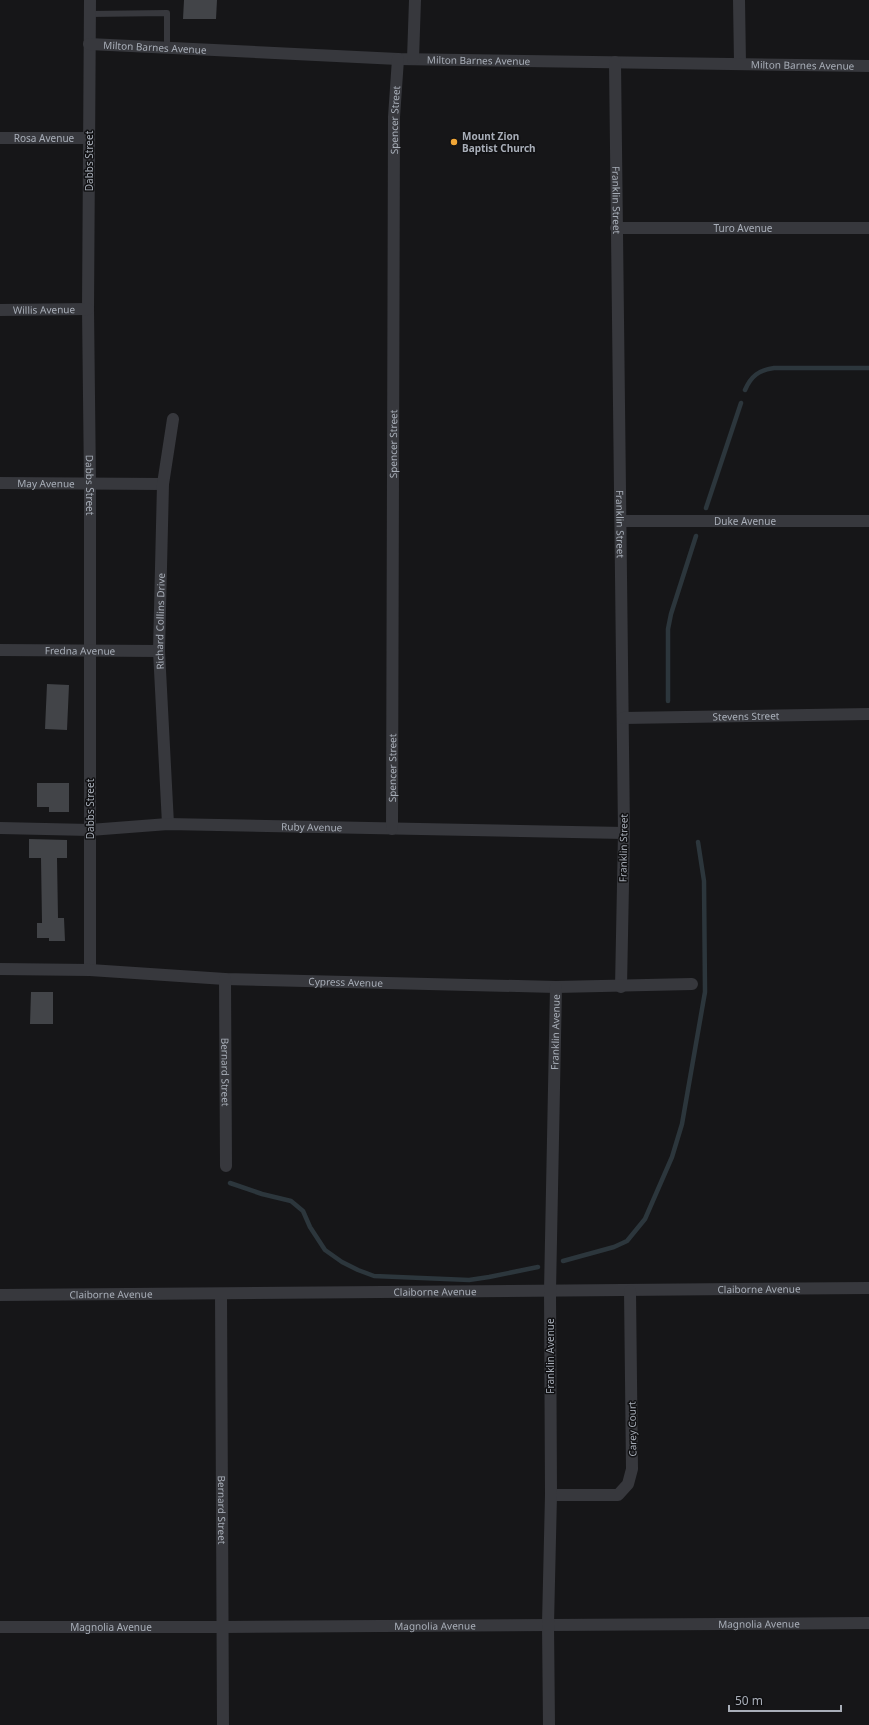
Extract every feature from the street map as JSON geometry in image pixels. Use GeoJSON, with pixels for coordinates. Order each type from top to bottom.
{"type":"FeatureCollection","features":[{"type":"Feature","properties":{"kind":"street","name":"Dabbs Street"},"geometry":{"type":"LineString","coordinates":[[90,0],[88,309],[90,484],[90,970]]}},
{"type":"Feature","properties":{"kind":"street"},"geometry":{"type":"LineString","coordinates":[[413,59],[415,0]]}},
{"type":"Feature","properties":{"kind":"street"},"geometry":{"type":"LineString","coordinates":[[739,0],[740,63]]}},
{"type":"Feature","properties":{"kind":"street","name":"Milton Barnes Avenue"},"geometry":{"type":"LineString","coordinates":[[89,44],[398,59],[869,66]]}},
{"type":"Feature","properties":{"kind":"street","name":"Spencer Street"},"geometry":{"type":"LineString","coordinates":[[392,829],[394,117],[398,59]]}},
{"type":"Feature","properties":{"kind":"street","name":"Franklin Street"},"geometry":{"type":"LineString","coordinates":[[615,62],[616,228],[622,521],[624,833],[621,987]]}},
{"type":"Feature","properties":{"kind":"street","name":"Rosa Avenue"},"geometry":{"type":"LineString","coordinates":[[0,138],[89,138]]}},
{"type":"Feature","properties":{"kind":"street","name":"Turo Avenue"},"geometry":{"type":"LineString","coordinates":[[616,228],[869,228]]}},
{"type":"Feature","properties":{"kind":"street","name":"Willis Avenue"},"geometry":{"type":"LineString","coordinates":[[0,310],[88,309]]}},
{"type":"Feature","properties":{"kind":"street","name":"Richard Collins Drive"},"geometry":{"type":"LineString","coordinates":[[168,824],[159,651],[163,484],[173,419]]}},
{"type":"Feature","properties":{"kind":"street","name":"May Avenue"},"geometry":{"type":"LineString","coordinates":[[0,483],[163,484]]}},
{"type":"Feature","properties":{"kind":"street","name":"Duke Avenue"},"geometry":{"type":"LineString","coordinates":[[622,521],[869,521]]}},
{"type":"Feature","properties":{"kind":"street","name":"Fredna Avenue"},"geometry":{"type":"LineString","coordinates":[[0,650],[89,649],[159,651]]}},
{"type":"Feature","properties":{"kind":"street","name":"Stevens Street"},"geometry":{"type":"LineString","coordinates":[[623,718],[869,714]]}},
{"type":"Feature","properties":{"kind":"street","name":"Ruby Avenue"},"geometry":{"type":"LineString","coordinates":[[0,828],[90,830],[168,824],[624,833]]}},
{"type":"Feature","properties":{"kind":"street","name":"Cypress Avenue"},"geometry":{"type":"LineString","coordinates":[[0,969],[90,970],[225,979],[556,987],[621,987],[692,984]]}},
{"type":"Feature","properties":{"kind":"street","name":"Bernard Street"},"geometry":{"type":"LineString","coordinates":[[225,979],[226,1166]]}},
{"type":"Feature","properties":{"kind":"street","name":"Franklin Avenue"},"geometry":{"type":"LineString","coordinates":[[549,1725],[548,1624],[551,1495],[550,1292],[556,987]]}},
{"type":"Feature","properties":{"kind":"street","name":"Claiborne Avenue"},"geometry":{"type":"LineString","coordinates":[[0,1295],[550,1292],[869,1288]]}},
{"type":"Feature","properties":{"kind":"street","name":"Carey Court"},"geometry":{"type":"LineString","coordinates":[[551,1495],[618,1495],[628,1484],[632,1469],[630,1291]]}},
{"type":"Feature","properties":{"kind":"street","name":"Bernard Street"},"geometry":{"type":"LineString","coordinates":[[221,1294],[223,1725]]}},
{"type":"Feature","properties":{"kind":"street","name":"Magnolia Avenue"},"geometry":{"type":"LineString","coordinates":[[0,1627],[869,1623]]}},
{"type":"Feature","properties":{"kind":"lane"},"geometry":{"type":"LineString","coordinates":[[89,14],[167,13],[167,48]]}},
{"type":"Feature","properties":{"kind":"building"},"geometry":{"type":"Polygon","coordinates":[[[184,0],[217,0],[216,19],[183,19],[184,0]]]}},
{"type":"Feature","properties":{"kind":"building"},"geometry":{"type":"Polygon","coordinates":[[[47,684],[69,685],[67,730],[45,729],[47,684]]]}},
{"type":"Feature","properties":{"kind":"building"},"geometry":{"type":"Polygon","coordinates":[[[37,783],[69,783],[69,812],[49,812],[49,807],[37,807],[37,783]]]}},
{"type":"Feature","properties":{"kind":"building"},"geometry":{"type":"Polygon","coordinates":[[[29,839],[67,840],[67,858],[57,858],[58,918],[64,918],[65,941],[49,941],[49,938],[37,938],[37,923],[42,923],[41,858],[29,858],[29,839]]]}},
{"type":"Feature","properties":{"kind":"building"},"geometry":{"type":"Polygon","coordinates":[[[31,992],[53,992],[53,1024],[30,1024],[31,992]]]}},
{"type":"Feature","properties":{"kind":"waterway"},"geometry":{"type":"LineString","coordinates":[[745,390],[756,374],[764,370],[774,368],[869,368]]}},
{"type":"Feature","properties":{"kind":"waterway"},"geometry":{"type":"LineString","coordinates":[[706,508],[741,403]]}},
{"type":"Feature","properties":{"kind":"waterway"},"geometry":{"type":"LineString","coordinates":[[668,701],[668,629],[671,614],[696,536]]}},
{"type":"Feature","properties":{"kind":"waterway"},"geometry":{"type":"LineString","coordinates":[[563,1261],[614,1247],[627,1241],[645,1219],[672,1157],[682,1124],[705,992],[704,881],[698,842]]}},
{"type":"Feature","properties":{"kind":"waterway"},"geometry":{"type":"LineString","coordinates":[[230,1183],[262,1194],[291,1201],[303,1211],[310,1227],[325,1250],[342,1262],[374,1276],[469,1280],[538,1267]]}},
{"type":"Feature","properties":{"kind":"place","name":"Mount Zion Baptist Church"},"geometry":{"type":"Point","coordinates":[454,142]}}]}
